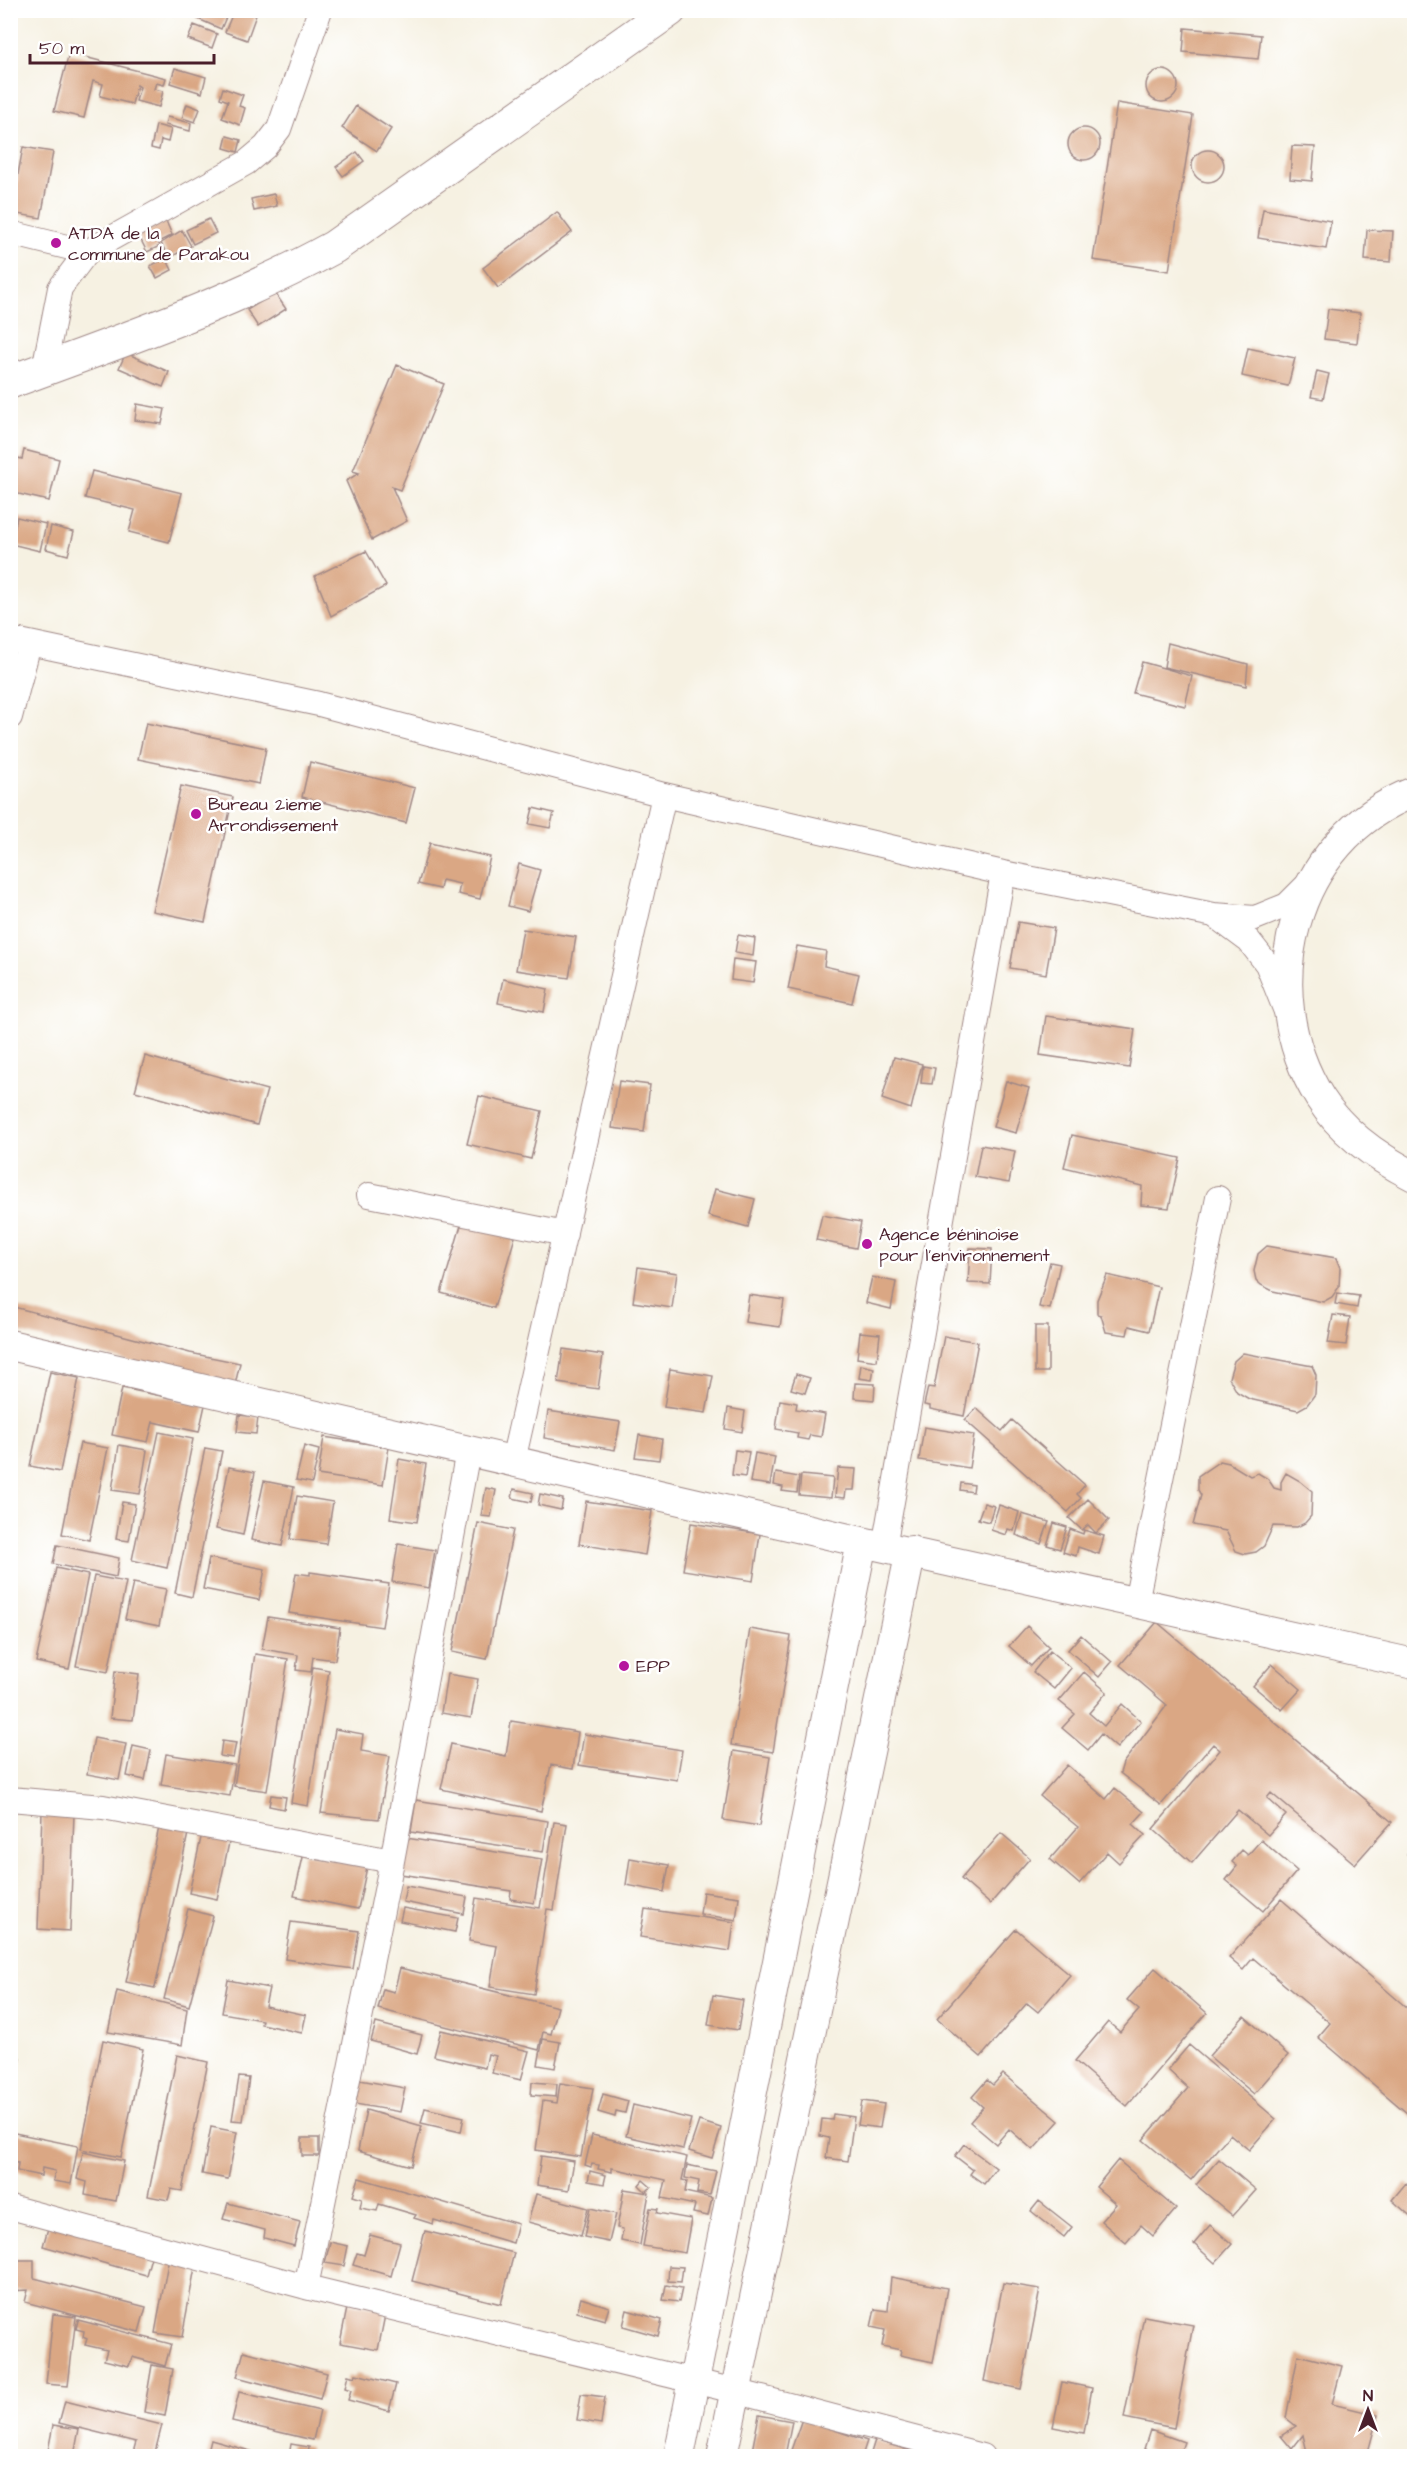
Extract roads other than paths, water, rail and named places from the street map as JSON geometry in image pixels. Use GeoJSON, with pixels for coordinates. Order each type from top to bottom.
{"type":"FeatureCollection","features":[{"type":"Feature","properties":{"kind":"main road"},"geometry":{"type":"LineString","coordinates":[[10,382],[233,296],[287,273],[334,247],[670,10]]}},
{"type":"Feature","properties":{"kind":"street"},"geometry":{"type":"LineString","coordinates":[[44,369],[60,288],[87,252],[246,163],[265,147],[279,129],[320,10]]}},
{"type":"Feature","properties":{"kind":"street"},"geometry":{"type":"LineString","coordinates":[[10,233],[87,252]]}},
{"type":"Feature","properties":{"kind":"street"},"geometry":{"type":"LineString","coordinates":[[10,717],[20,641],[319,704],[664,795],[1003,873],[1214,915],[1255,918],[1287,905],[1318,873]]}},
{"type":"Feature","properties":{"kind":"street"},"geometry":{"type":"LineString","coordinates":[[1288,1016],[1288,952],[1299,911],[1318,873],[1330,855],[1361,824],[1412,788]]}},
{"type":"Feature","properties":{"kind":"street"},"geometry":{"type":"LineString","coordinates":[[513,1461],[664,795]]}},
{"type":"Feature","properties":{"kind":"street"},"geometry":{"type":"LineString","coordinates":[[722,2457],[1003,873]]}},
{"type":"Feature","properties":{"kind":"street"},"geometry":{"type":"LineString","coordinates":[[1214,915],[1249,941],[1267,964],[1288,1016],[1295,1045],[1322,1100],[1363,1145],[1387,1162],[1414,1176]]}},
{"type":"Feature","properties":{"kind":"street"},"geometry":{"type":"LineString","coordinates":[[369,1195],[565,1234]]}},
{"type":"Feature","properties":{"kind":"street"},"geometry":{"type":"LineString","coordinates":[[1136,1602],[1218,1198]]}},
{"type":"Feature","properties":{"kind":"street"},"geometry":{"type":"LineString","coordinates":[[10,1345],[885,1547],[1414,1664]]}},
{"type":"Feature","properties":{"kind":"street"},"geometry":{"type":"LineString","coordinates":[[306,2287],[393,1861],[468,1451]]}},
{"type":"Feature","properties":{"kind":"street"},"geometry":{"type":"LineString","coordinates":[[679,2457],[694,2381],[885,1547]]}},
{"type":"Feature","properties":{"kind":"street"},"geometry":{"type":"LineString","coordinates":[[10,1799],[103,1806],[393,1861]]}},
{"type":"Feature","properties":{"kind":"street"},"geometry":{"type":"LineString","coordinates":[[10,2207],[306,2287],[735,2391],[981,2457]]}},
{"type":"Feature","properties":{"kind":"place","name":"ATDA de la commune de Parakou"},"geometry":{"type":"Point","coordinates":[56,243]}},
{"type":"Feature","properties":{"kind":"place","name":"Bureau 2ieme Arrondissement"},"geometry":{"type":"Point","coordinates":[196,814]}},
{"type":"Feature","properties":{"kind":"place","name":"Agence béninoise pour l'environnement"},"geometry":{"type":"Point","coordinates":[867,1244]}},
{"type":"Feature","properties":{"kind":"place","name":"EPP"},"geometry":{"type":"Point","coordinates":[624,1666]}}]}
